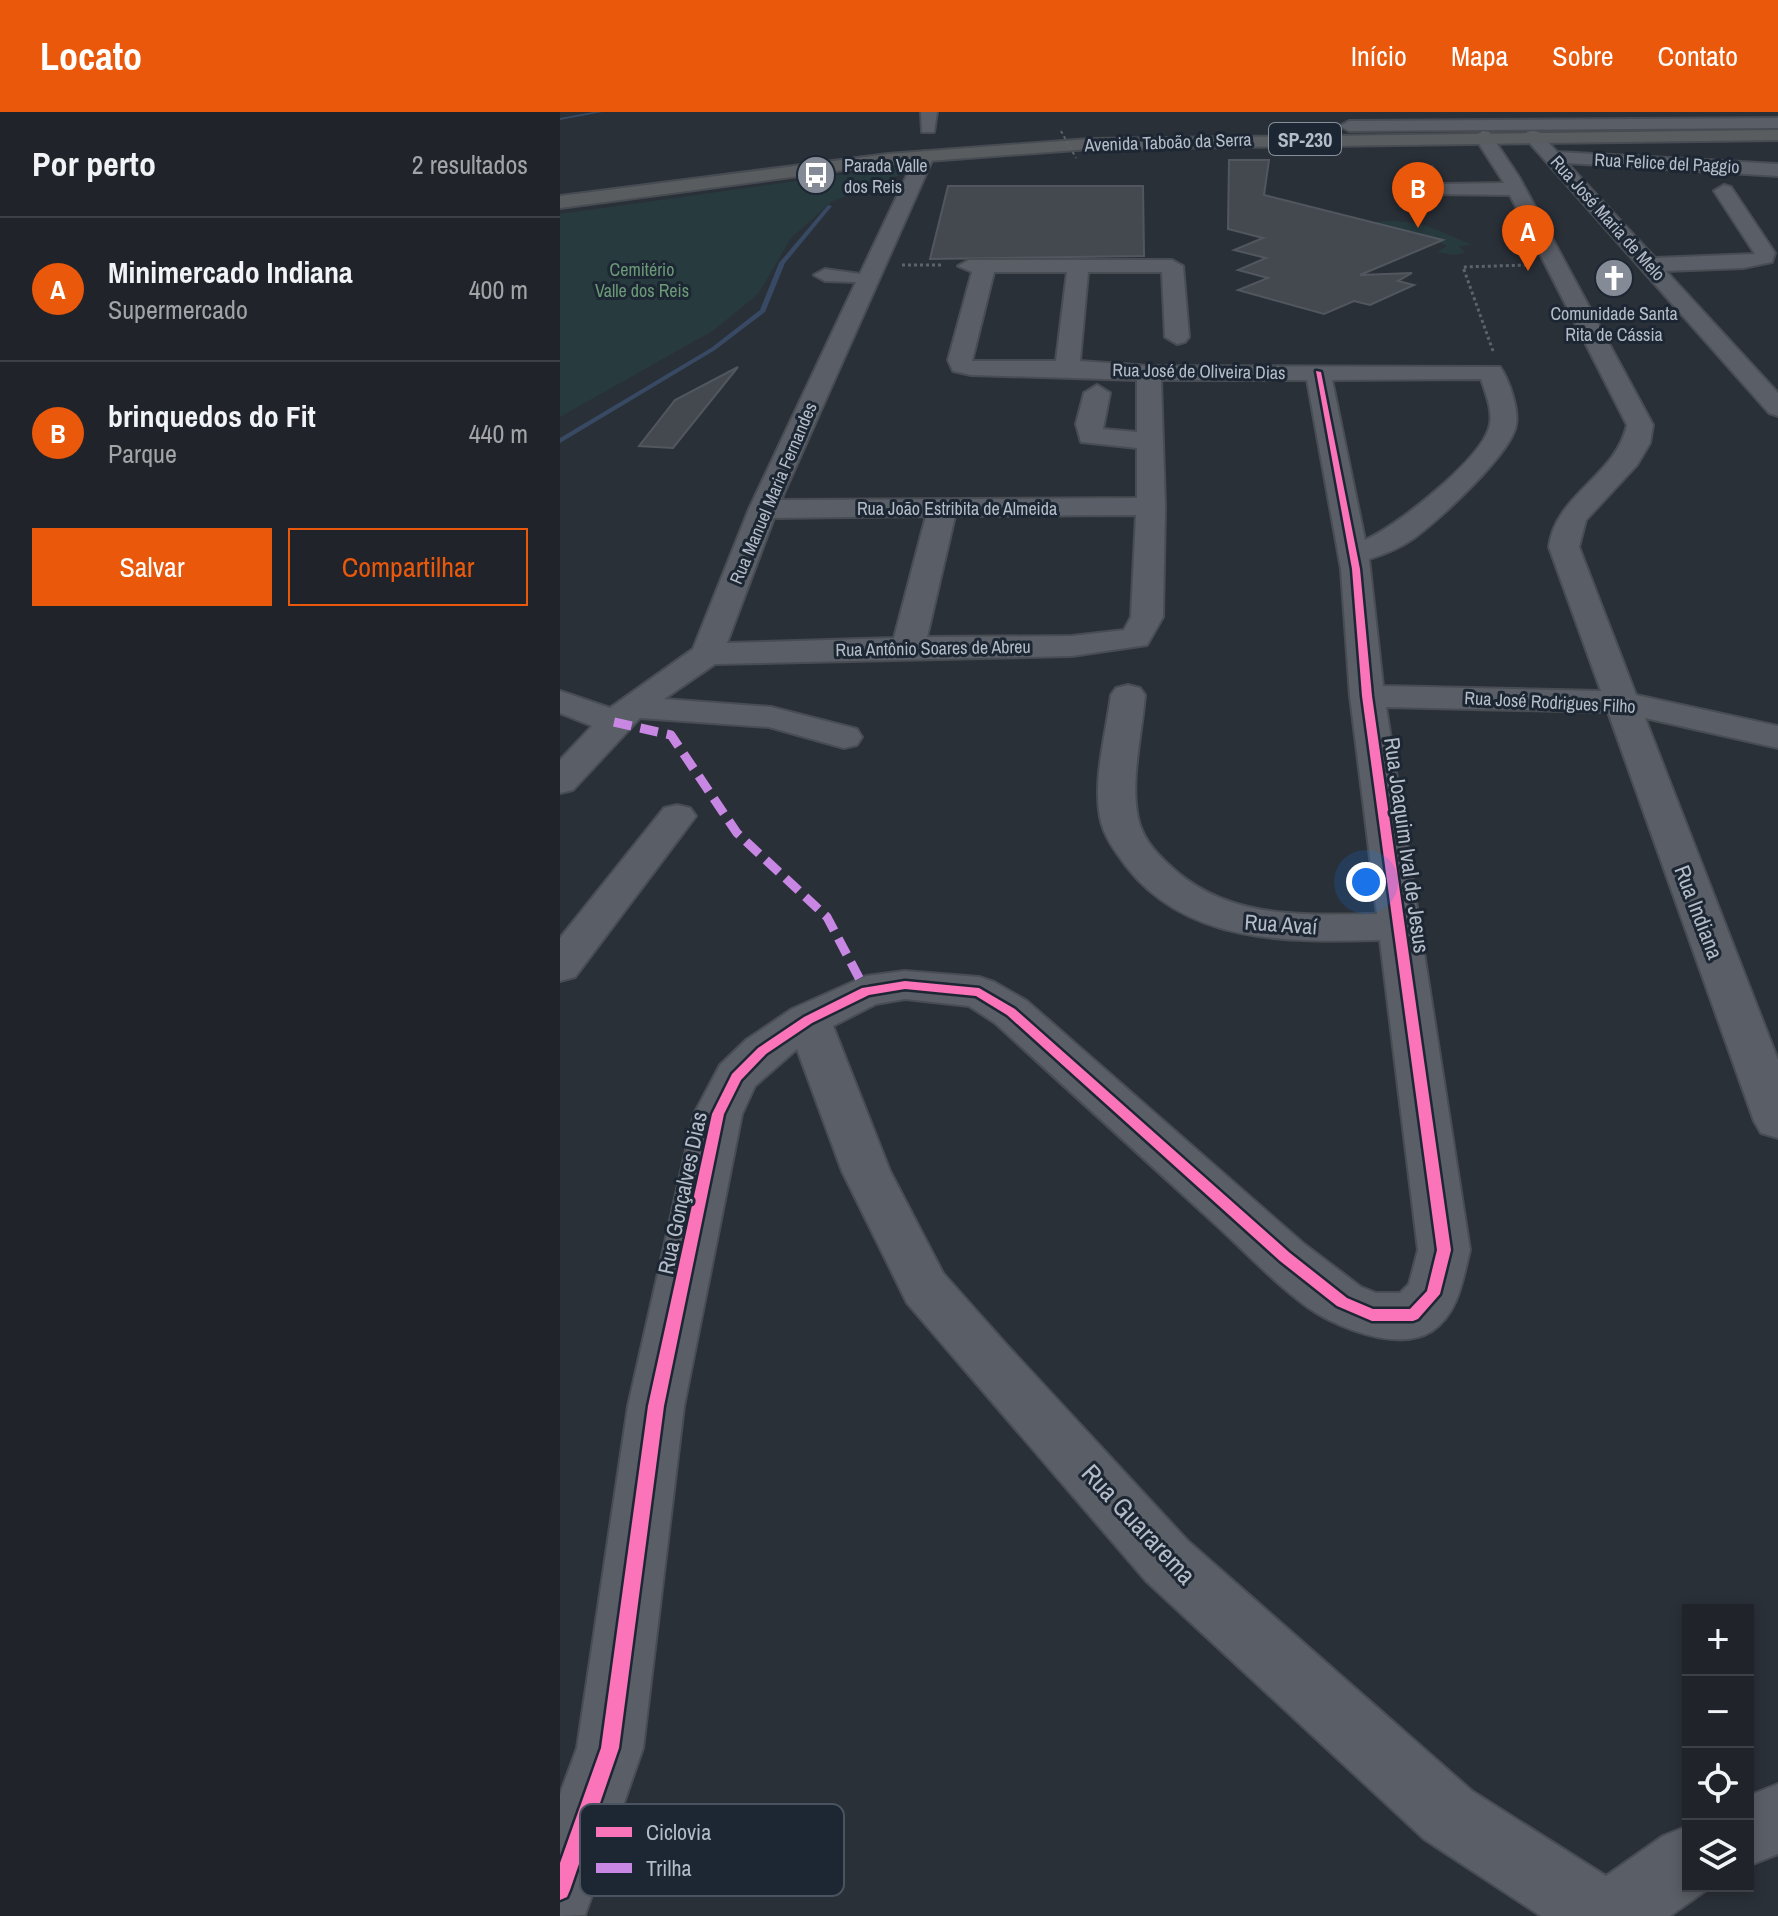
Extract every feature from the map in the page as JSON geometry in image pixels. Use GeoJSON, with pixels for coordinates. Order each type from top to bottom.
{"type":"FeatureCollection","features":[{"type":"Feature","properties":{"kind":"highway"},"geometry":{"type":"LineString","coordinates":[[922,140],[1451,121]]}},
{"type":"Feature","properties":{"kind":"highway","name":"Avenida Taboão da Serra"},"geometry":{"type":"LineString","coordinates":[[560,195],[830,163],[922,140],[1153,136],[1451,121],[1602,129],[1778,132]]}},
{"type":"Feature","properties":{"kind":"highway","name":"Avenida Taboão da Serra"},"geometry":{"type":"LineString","coordinates":[[922,140],[1488,144],[1533,136],[1778,132]]}},
{"type":"Feature","properties":{"kind":"highway"},"geometry":{"type":"LineString","coordinates":[[560,202],[616,194],[776,181],[823,174],[835,169],[830,163]]}},
{"type":"Feature","properties":{"kind":"street"},"geometry":{"type":"LineString","coordinates":[[1451,121],[1778,123]]}},
{"type":"Feature","properties":{"kind":"street","name":"Rua José Maria de Melo"},"geometry":{"type":"LineString","coordinates":[[1533,136],[1778,408]]}},
{"type":"Feature","properties":{"kind":"street","name":"Rua Manuel Maria Fernandes"},"geometry":{"type":"LineString","coordinates":[[707,654],[763,509],[872,269],[922,140]]}},
{"type":"Feature","properties":{"kind":"street"},"geometry":{"type":"LineString","coordinates":[[1488,144],[1516,189],[1553,264]]}},
{"type":"Feature","properties":{"kind":"street","name":"Rua Felice del Paggio"},"geometry":{"type":"LineString","coordinates":[[1488,144],[1552,154],[1778,170]]}},
{"type":"Feature","properties":{"kind":"street"},"geometry":{"type":"LineString","coordinates":[[1425,171],[1436,190],[1516,189]]}},
{"type":"Feature","properties":{"kind":"street"},"geometry":{"type":"LineString","coordinates":[[1650,265],[1765,258],[1765,253],[1724,191]]}},
{"type":"Feature","properties":{"kind":"street","name":"Rua Indiana"},"geometry":{"type":"LineString","coordinates":[[1553,264],[1640,425],[1640,439],[1633,454],[1570,523],[1562,538],[1620,702],[1778,1121]]}},
{"type":"Feature","properties":{"kind":"street"},"geometry":{"type":"LineString","coordinates":[[976,267],[1172,266],[1177,337]]}},
{"type":"Feature","properties":{"kind":"street","name":"Rua José de Oliveira Dias"},"geometry":{"type":"LineString","coordinates":[[976,267],[960,360],[962,366],[971,368],[1067,368],[1149,373],[1491,372]]}},
{"type":"Feature","properties":{"kind":"street"},"geometry":{"type":"LineString","coordinates":[[1067,368],[1078,267]]}},
{"type":"Feature","properties":{"kind":"street"},"geometry":{"type":"LineString","coordinates":[[825,275],[872,269]]}},
{"type":"Feature","properties":{"kind":"street","name":"Rua Joaquim Ival de Jesus"},"geometry":{"type":"LineString","coordinates":[[1318,372],[1354,554],[1367,696],[1444,1250],[1433,1294],[1413,1315]]}},
{"type":"Feature","properties":{"kind":"street"},"geometry":{"type":"LineString","coordinates":[[1354,554],[1376,548],[1405,531],[1460,482],[1498,439],[1503,419],[1491,372]]}},
{"type":"Feature","properties":{"kind":"street"},"geometry":{"type":"LineString","coordinates":[[1136,653],[1151,506],[1149,373]]}},
{"type":"Feature","properties":{"kind":"street"},"geometry":{"type":"LineString","coordinates":[[1097,393],[1089,424],[1090,436],[1150,441]]}},
{"type":"Feature","properties":{"kind":"street","name":"Rua João Estribita de Almeida"},"geometry":{"type":"LineString","coordinates":[[763,509],[1151,506]]}},
{"type":"Feature","properties":{"kind":"street"},"geometry":{"type":"LineString","coordinates":[[908,647],[943,508]]}},
{"type":"Feature","properties":{"kind":"street","name":"Rua Antônio Soares de Abreu"},"geometry":{"type":"LineString","coordinates":[[707,654],[908,647],[1072,646],[1136,653]]}},
{"type":"Feature","properties":{"kind":"street","name":"Rua Avaí"},"geometry":{"type":"LineString","coordinates":[[1136,653],[1118,816],[1131,847],[1158,881],[1194,907],[1213,915],[1264,927],[1397,927]]}},
{"type":"Feature","properties":{"kind":"street"},"geometry":{"type":"LineString","coordinates":[[560,782],[622,715],[707,654]]}},
{"type":"Feature","properties":{"kind":"street","name":"Rua José Rodrigues Filho"},"geometry":{"type":"LineString","coordinates":[[1367,696],[1620,702],[1778,737]]}},
{"type":"Feature","properties":{"kind":"street"},"geometry":{"type":"LineString","coordinates":[[560,701],[622,715],[771,717],[844,737]]}},
{"type":"Feature","properties":{"kind":"street"},"geometry":{"type":"LineString","coordinates":[[560,967],[677,816]]}},
{"type":"Feature","properties":{"kind":"street","name":"Rua Gonçalves Dias"},"geometry":{"type":"LineString","coordinates":[[590,1804],[610,1748],[656,1406],[718,1114],[736,1077],[762,1051],[808,1020],[866,991],[905,985],[979,992],[1011,1012],[1285,1257],[1342,1302],[1372,1315],[1413,1315]]}},
{"type":"Feature","properties":{"kind":"street","name":"Rua Guararema"},"geometry":{"type":"LineString","coordinates":[[808,1020],[866,1171],[925,1288],[987,1360],[1167,1561],[1448,1815],[1607,1916]]}},
{"type":"Feature","properties":{"kind":"street"},"geometry":{"type":"LineString","coordinates":[[1754,1829],[1778,1818]]}},
{"type":"Feature","properties":{"kind":"street","name":"Rua Gonçalves Dias"},"geometry":{"type":"LineString","coordinates":[[560,1890],[580,1833]]}},
{"type":"Feature","properties":{"kind":"street"},"geometry":{"type":"LineString","coordinates":[[1607,1916],[1682,1865]]}},
{"type":"Feature","properties":{"kind":"path"},"geometry":{"type":"LineString","coordinates":[[1061,131],[1076,158]]}},
{"type":"Feature","properties":{"kind":"path"},"geometry":{"type":"LineString","coordinates":[[1491,372],[1498,367],[1463,267],[1553,264]]}},
{"type":"Feature","properties":{"kind":"path"},"geometry":{"type":"LineString","coordinates":[[872,269],[976,267]]}},
{"type":"Feature","properties":{"kind":"green space","name":"Cemitério Valle dos Reis"},"geometry":{"type":"Polygon","coordinates":[[[903,166],[900,175],[831,202],[791,238],[758,294],[714,330],[560,417],[560,214],[903,166]]]}},
{"type":"Feature","properties":{"kind":"green space"},"geometry":{"type":"Polygon","coordinates":[[[1397,221],[1428,227],[1473,245],[1459,246],[1465,253],[1453,255],[1437,252],[1447,246],[1436,241],[1310,224],[1397,221]]]}},
{"type":"Feature","properties":{"kind":"building"},"geometry":{"type":"Polygon","coordinates":[[[1229,160],[1269,160],[1264,195],[1443,240],[1360,275],[1412,273],[1398,281],[1414,285],[1370,305],[1354,301],[1324,314],[1238,290],[1268,278],[1238,270],[1266,258],[1234,250],[1263,238],[1228,229],[1229,160]]]}},
{"type":"Feature","properties":{"kind":"building"},"geometry":{"type":"Polygon","coordinates":[[[948,186],[1143,186],[1144,256],[930,259],[948,186]]]}},
{"type":"Feature","properties":{"kind":"building"},"geometry":{"type":"Polygon","coordinates":[[[738,367],[673,448],[639,446],[675,400],[738,367]]]}},
{"type":"Feature","properties":{"kind":"waterway"},"geometry":{"type":"LineString","coordinates":[[560,119],[600,112]]}},
{"type":"Feature","properties":{"kind":"waterway"},"geometry":{"type":"LineString","coordinates":[[560,441],[713,349],[763,311],[782,263],[830,206]]}},
{"type":"Feature","properties":{"kind":"marked path"},"geometry":{"type":"LineString","coordinates":[[614,722],[671,735],[737,833],[827,917],[866,991]]}},
{"type":"Feature","properties":{"kind":"cycle path"},"geometry":{"type":"LineString","coordinates":[[590,1804],[610,1748],[656,1406],[718,1114],[736,1077],[762,1051],[808,1020],[866,991],[905,985],[979,992],[1011,1012],[1285,1257],[1342,1302],[1372,1315],[1413,1315],[1433,1294],[1444,1250],[1367,696],[1356,569],[1318,372]]}},
{"type":"Feature","properties":{"kind":"cycle path"},"geometry":{"type":"LineString","coordinates":[[560,1890],[580,1833]]}},
{"type":"Feature","properties":{"kind":"place","name":"Parada Valle dos Reis"},"geometry":{"type":"Point","coordinates":[816,175]}},
{"type":"Feature","properties":{"kind":"place","name":"brinquedos do Fit"},"geometry":{"type":"Point","coordinates":[1418,228]}},
{"type":"Feature","properties":{"kind":"place","name":"Minimercado Indiana"},"geometry":{"type":"Point","coordinates":[1528,271]}},
{"type":"Feature","properties":{"kind":"place","name":"Comunidade Santa Rita de Cássia"},"geometry":{"type":"Point","coordinates":[1614,278]}}]}
